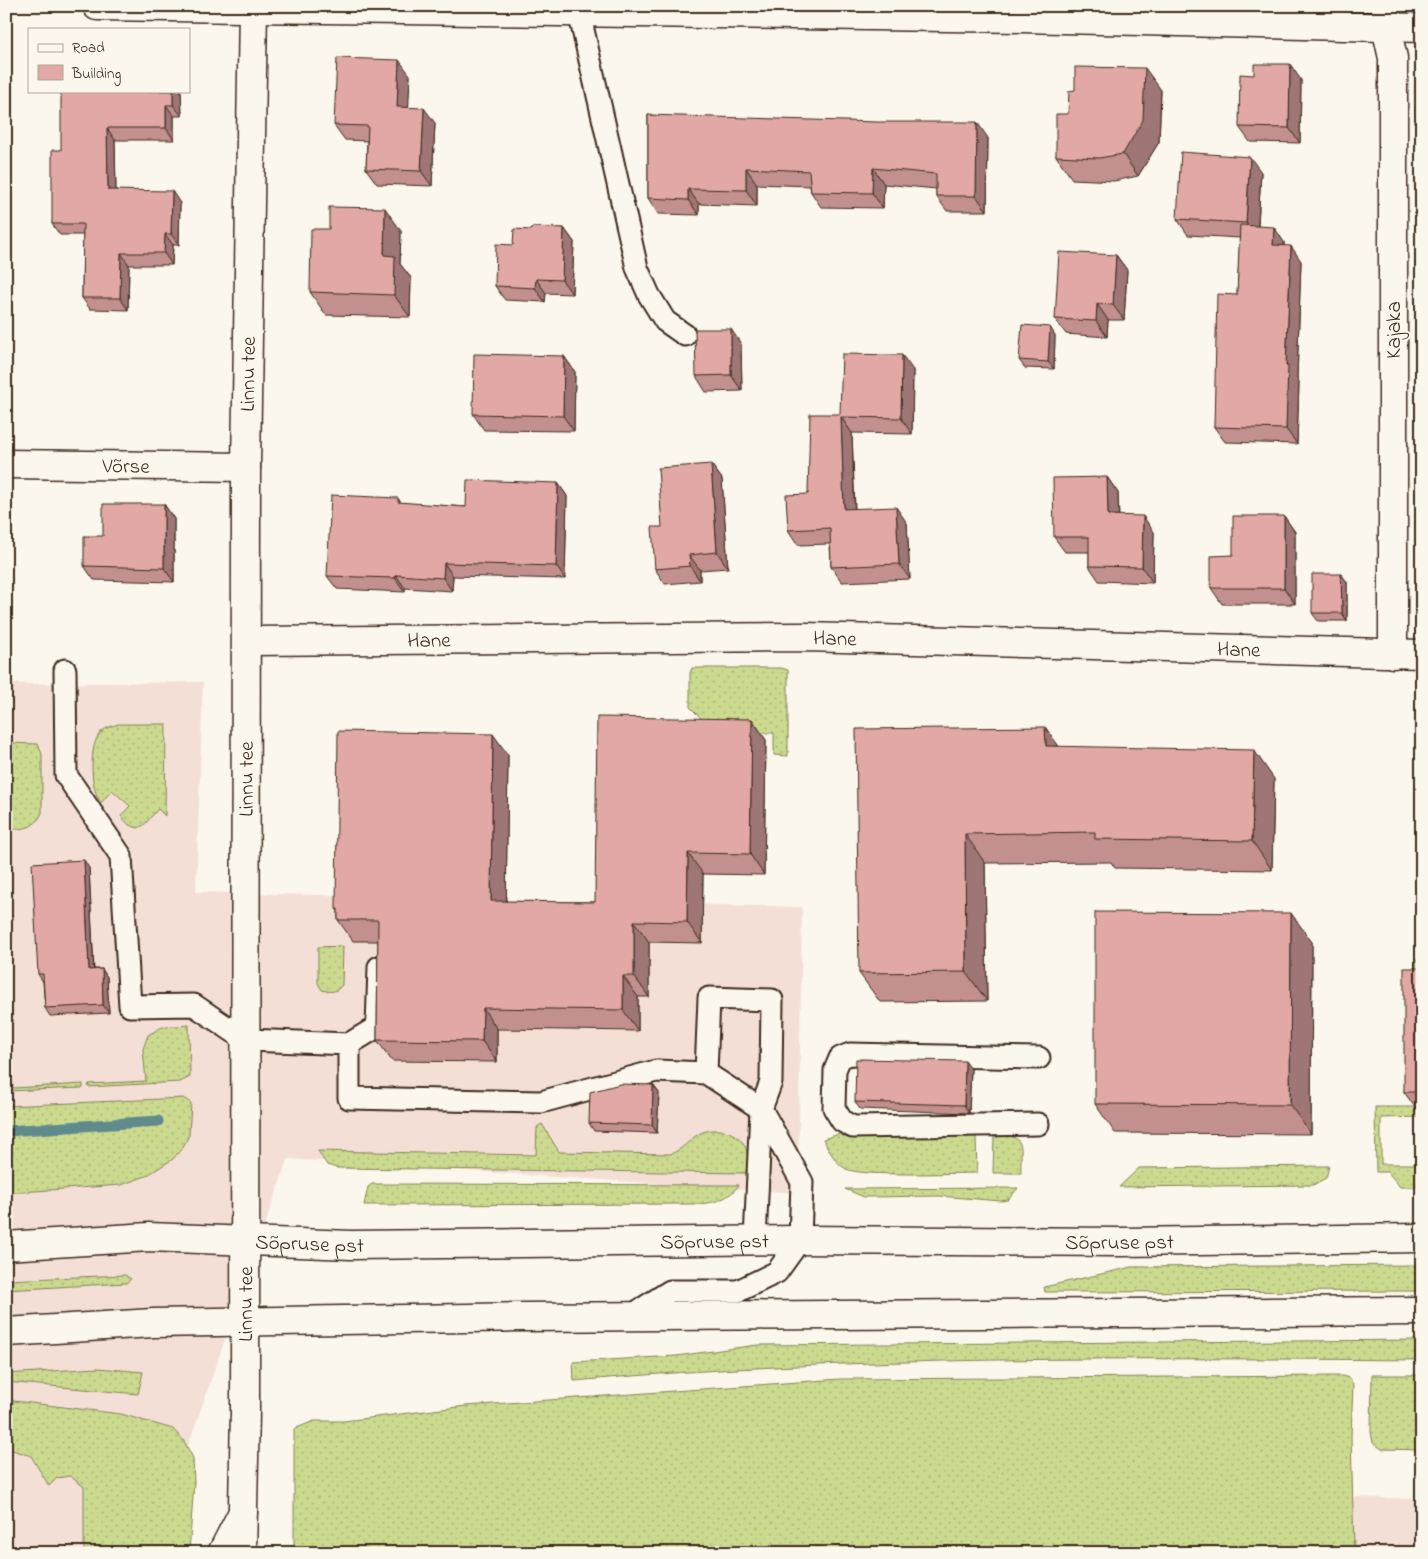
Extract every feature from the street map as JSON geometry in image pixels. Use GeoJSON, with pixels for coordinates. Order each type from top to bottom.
{"type":"FeatureCollection","features":[{"type":"Feature","properties":{"kind":"street"},"geometry":{"type":"LineString","coordinates":[[97,6],[1023,18],[1386,17],[1422,28]]}},
{"type":"Feature","properties":{"kind":"street","name":"Linnu tee"},"geometry":{"type":"LineString","coordinates":[[242,1553],[245,1412],[246,467],[253,7]]}},
{"type":"Feature","properties":{"kind":"street","name":"Kajaka"},"geometry":{"type":"LineString","coordinates":[[1386,17],[1393,58],[1393,654]]}},
{"type":"Feature","properties":{"kind":"street","name":"Võrse"},"geometry":{"type":"LineString","coordinates":[[6,464],[246,467]]}},
{"type":"Feature","properties":{"kind":"street","name":"Hane"},"geometry":{"type":"LineString","coordinates":[[247,641],[804,637],[1422,654]]}},
{"type":"Feature","properties":{"kind":"street","name":"Sõpruse pst"},"geometry":{"type":"LineString","coordinates":[[6,1246],[149,1237],[245,1239],[351,1245],[755,1240],[1120,1242],[1422,1238]]}},
{"type":"Feature","properties":{"kind":"street"},"geometry":{"type":"LineString","coordinates":[[6,1332],[153,1323],[1422,1311]]}},
{"type":"Feature","properties":{"kind":"street"},"geometry":{"type":"LineString","coordinates":[[222,1553],[243,1512]]}},
{"type":"Feature","properties":{"kind":"lane"},"geometry":{"type":"LineString","coordinates":[[579,12],[637,268],[649,295],[665,321],[685,335]]}},
{"type":"Feature","properties":{"kind":"lane"},"geometry":{"type":"LineString","coordinates":[[65,670],[66,775],[121,856],[130,1006],[194,1005],[246,1040],[349,1044],[377,1027],[379,954]]}},
{"type":"Feature","properties":{"kind":"lane"},"geometry":{"type":"LineString","coordinates":[[706,1073],[709,998],[772,1000],[770,1082],[760,1109],[755,1240]]}},
{"type":"Feature","properties":{"kind":"lane"},"geometry":{"type":"LineString","coordinates":[[349,1044],[349,1098],[541,1102],[656,1071],[706,1073],[760,1109],[802,1182],[800,1240],[777,1272],[738,1291],[670,1291],[629,1317]]}},
{"type":"Feature","properties":{"kind":"lane"},"geometry":{"type":"LineString","coordinates":[[1038,1124],[853,1127],[842,1121],[834,1108],[834,1089],[835,1070],[840,1058],[850,1054],[1039,1058]]}},
{"type":"Feature","properties":{"kind":"shaded area"},"geometry":{"type":"Polygon","coordinates":[[[203,682],[196,892],[802,907],[798,1193],[288,1159],[180,1469],[183,1553],[6,1553],[6,684],[203,682]]]}},
{"type":"Feature","properties":{"kind":"shaded area"},"geometry":{"type":"Polygon","coordinates":[[[1351,1436],[1353,1497],[1422,1499],[1422,1553],[1183,1553],[1351,1436]]]}},
{"type":"Feature","properties":{"kind":"green space"},"geometry":{"type":"Polygon","coordinates":[[[692,668],[781,668],[788,670],[788,756],[774,755],[774,733],[716,733],[690,707],[690,673],[692,668]]]}},
{"type":"Feature","properties":{"kind":"green space"},"geometry":{"type":"Polygon","coordinates":[[[118,724],[166,724],[165,816],[158,809],[144,825],[138,828],[129,825],[121,816],[130,806],[112,790],[101,803],[97,797],[93,778],[92,757],[97,738],[101,732],[118,724]]]}},
{"type":"Feature","properties":{"kind":"green space"},"geometry":{"type":"Polygon","coordinates":[[[6,743],[38,744],[42,754],[42,813],[36,823],[28,827],[7,830],[6,926],[6,743]]]}},
{"type":"Feature","properties":{"kind":"green space"},"geometry":{"type":"Polygon","coordinates":[[[343,946],[342,985],[333,991],[322,990],[318,983],[318,947],[343,946]]]}},
{"type":"Feature","properties":{"kind":"green space"},"geometry":{"type":"Polygon","coordinates":[[[1416,959],[1422,959],[1422,1117],[1381,1118],[1381,1164],[1422,1164],[1422,1187],[1400,1187],[1388,1172],[1376,1172],[1375,1107],[1416,1107],[1416,959]]]}},
{"type":"Feature","properties":{"kind":"green space"},"geometry":{"type":"Polygon","coordinates":[[[189,1025],[190,1077],[180,1082],[88,1087],[89,1084],[146,1081],[143,1049],[148,1035],[162,1027],[189,1025]]]}},
{"type":"Feature","properties":{"kind":"green space"},"geometry":{"type":"Polygon","coordinates":[[[6,1050],[8,1051],[13,1088],[83,1084],[83,1088],[6,1091],[6,1050]]]}},
{"type":"Feature","properties":{"kind":"green space"},"geometry":{"type":"Polygon","coordinates":[[[183,1098],[191,1103],[189,1135],[183,1147],[173,1159],[146,1176],[121,1185],[6,1193],[6,1106],[183,1098]]]}},
{"type":"Feature","properties":{"kind":"green space"},"geometry":{"type":"Polygon","coordinates":[[[542,1124],[559,1152],[670,1154],[705,1131],[726,1131],[738,1138],[746,1149],[748,1158],[746,1173],[337,1168],[327,1165],[318,1151],[536,1155],[537,1127],[542,1124]]]}},
{"type":"Feature","properties":{"kind":"green space"},"geometry":{"type":"Polygon","coordinates":[[[839,1134],[847,1138],[976,1136],[977,1173],[888,1174],[846,1169],[835,1160],[823,1139],[839,1134]]]}},
{"type":"Feature","properties":{"kind":"green space"},"geometry":{"type":"Polygon","coordinates":[[[994,1135],[1012,1137],[1020,1144],[1021,1173],[993,1173],[994,1135]]]}},
{"type":"Feature","properties":{"kind":"green space"},"geometry":{"type":"Polygon","coordinates":[[[1329,1166],[1326,1178],[1313,1185],[1119,1187],[1139,1168],[1329,1166]]]}},
{"type":"Feature","properties":{"kind":"green space"},"geometry":{"type":"Polygon","coordinates":[[[372,1184],[739,1185],[726,1197],[710,1203],[698,1204],[364,1205],[368,1187],[372,1184]]]}},
{"type":"Feature","properties":{"kind":"green space"},"geometry":{"type":"Polygon","coordinates":[[[1018,1188],[1008,1200],[1001,1201],[939,1196],[864,1197],[845,1189],[1018,1188]]]}},
{"type":"Feature","properties":{"kind":"green space"},"geometry":{"type":"Polygon","coordinates":[[[1422,1265],[1422,1291],[1045,1292],[1044,1287],[1132,1267],[1422,1265]]]}},
{"type":"Feature","properties":{"kind":"green space"},"geometry":{"type":"Polygon","coordinates":[[[125,1275],[131,1279],[126,1283],[6,1290],[6,1280],[125,1275]]]}},
{"type":"Feature","properties":{"kind":"green space"},"geometry":{"type":"Polygon","coordinates":[[[1422,1340],[1422,1360],[1103,1359],[891,1362],[785,1366],[574,1381],[573,1362],[676,1356],[757,1345],[1422,1340]]]}},
{"type":"Feature","properties":{"kind":"green space"},"geometry":{"type":"Polygon","coordinates":[[[98,1368],[143,1372],[138,1394],[6,1382],[6,1374],[98,1368]]]}},
{"type":"Feature","properties":{"kind":"green space"},"geometry":{"type":"Polygon","coordinates":[[[1372,1375],[1422,1375],[1422,1450],[1382,1449],[1373,1443],[1371,1432],[1372,1375]]]}},
{"type":"Feature","properties":{"kind":"green space"},"geometry":{"type":"Polygon","coordinates":[[[1342,1376],[1349,1378],[1353,1384],[1351,1436],[1354,1549],[1318,1553],[294,1553],[294,1429],[314,1421],[344,1421],[466,1406],[840,1379],[1342,1376]]]}},
{"type":"Feature","properties":{"kind":"green space"},"geometry":{"type":"Polygon","coordinates":[[[6,1400],[121,1414],[173,1429],[184,1441],[193,1458],[194,1482],[189,1553],[84,1553],[84,1487],[70,1476],[57,1478],[49,1486],[31,1456],[6,1448],[6,1400]]]}},
{"type":"Feature","properties":{"kind":"building"},"geometry":{"type":"Polygon","coordinates":[[[337,58],[399,60],[397,107],[424,108],[421,171],[366,169],[368,126],[334,125],[337,58]]]}},
{"type":"Feature","properties":{"kind":"building"},"geometry":{"type":"Polygon","coordinates":[[[1254,64],[1290,64],[1289,128],[1239,127],[1240,74],[1254,75],[1254,64]]]}},
{"type":"Feature","properties":{"kind":"building"},"geometry":{"type":"Polygon","coordinates":[[[1075,67],[1145,68],[1143,120],[1123,154],[1099,158],[1056,156],[1056,114],[1068,114],[1069,91],[1075,90],[1075,67]]]}},
{"type":"Feature","properties":{"kind":"building"},"geometry":{"type":"Polygon","coordinates":[[[61,92],[173,92],[173,105],[166,105],[166,128],[107,128],[108,190],[172,191],[171,234],[165,234],[164,253],[121,253],[120,298],[82,298],[83,224],[52,224],[52,150],[61,150],[61,92]]]}},
{"type":"Feature","properties":{"kind":"building"},"geometry":{"type":"Polygon","coordinates":[[[648,115],[877,122],[977,122],[976,196],[936,196],[936,174],[873,168],[872,193],[811,192],[809,171],[746,168],[746,190],[688,189],[688,200],[648,198],[648,115]]]}},
{"type":"Feature","properties":{"kind":"building"},"geometry":{"type":"Polygon","coordinates":[[[1181,152],[1250,157],[1246,223],[1177,219],[1181,152]]]}},
{"type":"Feature","properties":{"kind":"building"},"geometry":{"type":"Polygon","coordinates":[[[329,207],[385,208],[384,255],[395,256],[394,295],[310,292],[311,229],[329,229],[329,207]]]}},
{"type":"Feature","properties":{"kind":"building"},"geometry":{"type":"Polygon","coordinates":[[[1240,225],[1274,227],[1273,245],[1291,246],[1286,366],[1288,366],[1286,429],[1214,427],[1217,294],[1237,295],[1240,225]]]}},
{"type":"Feature","properties":{"kind":"building"},"geometry":{"type":"Polygon","coordinates":[[[532,227],[564,228],[562,280],[536,279],[535,288],[495,286],[496,244],[513,245],[514,229],[531,230],[532,227]]]}},
{"type":"Feature","properties":{"kind":"building"},"geometry":{"type":"Polygon","coordinates":[[[1059,252],[1116,255],[1113,305],[1097,304],[1096,321],[1055,319],[1059,252]]]}},
{"type":"Feature","properties":{"kind":"building"},"geometry":{"type":"Polygon","coordinates":[[[1022,325],[1050,327],[1048,362],[1019,360],[1022,325]]]}},
{"type":"Feature","properties":{"kind":"building"},"geometry":{"type":"Polygon","coordinates":[[[695,329],[731,329],[731,375],[696,376],[695,329]]]}},
{"type":"Feature","properties":{"kind":"building"},"geometry":{"type":"Polygon","coordinates":[[[474,354],[564,356],[563,416],[473,414],[474,354]]]}},
{"type":"Feature","properties":{"kind":"building"},"geometry":{"type":"Polygon","coordinates":[[[842,354],[902,355],[901,418],[841,417],[844,509],[896,507],[899,564],[831,567],[830,528],[788,530],[786,495],[808,494],[810,414],[840,414],[842,354]]]}},
{"type":"Feature","properties":{"kind":"building"},"geometry":{"type":"Polygon","coordinates":[[[711,464],[717,552],[689,555],[690,566],[655,569],[652,527],[662,527],[658,468],[711,464]]]}},
{"type":"Feature","properties":{"kind":"building"},"geometry":{"type":"Polygon","coordinates":[[[1107,477],[1108,515],[1143,516],[1142,567],[1089,566],[1089,537],[1054,537],[1053,478],[1107,477]]]}},
{"type":"Feature","properties":{"kind":"building"},"geometry":{"type":"Polygon","coordinates":[[[467,480],[558,483],[556,566],[444,563],[443,578],[396,575],[395,578],[327,576],[331,495],[398,498],[398,502],[466,507],[467,480]]]}},
{"type":"Feature","properties":{"kind":"building"},"geometry":{"type":"Polygon","coordinates":[[[103,504],[164,504],[164,568],[84,566],[84,536],[103,536],[103,504]]]}},
{"type":"Feature","properties":{"kind":"building"},"geometry":{"type":"Polygon","coordinates":[[[1233,516],[1284,516],[1284,588],[1211,588],[1211,556],[1233,555],[1233,516]]]}},
{"type":"Feature","properties":{"kind":"building"},"geometry":{"type":"Polygon","coordinates":[[[1312,574],[1341,574],[1342,613],[1312,613],[1312,574]]]}},
{"type":"Feature","properties":{"kind":"building"},"geometry":{"type":"Polygon","coordinates":[[[597,717],[752,719],[750,854],[688,853],[687,922],[634,921],[634,976],[623,976],[623,1010],[483,1008],[482,1041],[377,1040],[378,920],[338,920],[338,909],[336,909],[338,731],[493,734],[491,901],[595,902],[597,717]]]}},
{"type":"Feature","properties":{"kind":"building"},"geometry":{"type":"Polygon","coordinates":[[[1045,727],[1046,746],[1254,750],[1252,841],[1095,839],[1095,832],[965,834],[966,972],[859,973],[856,729],[1045,727]]]}},
{"type":"Feature","properties":{"kind":"building"},"geometry":{"type":"Polygon","coordinates":[[[84,860],[89,970],[102,969],[103,1005],[45,1008],[43,974],[38,974],[32,863],[84,860]]]}},
{"type":"Feature","properties":{"kind":"building"},"geometry":{"type":"Polygon","coordinates":[[[1095,912],[1291,913],[1290,1105],[1095,1104],[1095,912]]]}},
{"type":"Feature","properties":{"kind":"building"},"geometry":{"type":"Polygon","coordinates":[[[1404,968],[1422,968],[1422,1092],[1404,1092],[1404,968]]]}},
{"type":"Feature","properties":{"kind":"building"},"geometry":{"type":"Polygon","coordinates":[[[856,1059],[965,1061],[964,1105],[855,1102],[856,1059]]]}},
{"type":"Feature","properties":{"kind":"building"},"geometry":{"type":"Polygon","coordinates":[[[620,1084],[653,1085],[652,1125],[589,1123],[590,1092],[620,1084]]]}},
{"type":"Feature","properties":{"kind":"waterway"},"geometry":{"type":"LineString","coordinates":[[6,1131],[158,1121]]}}]}
